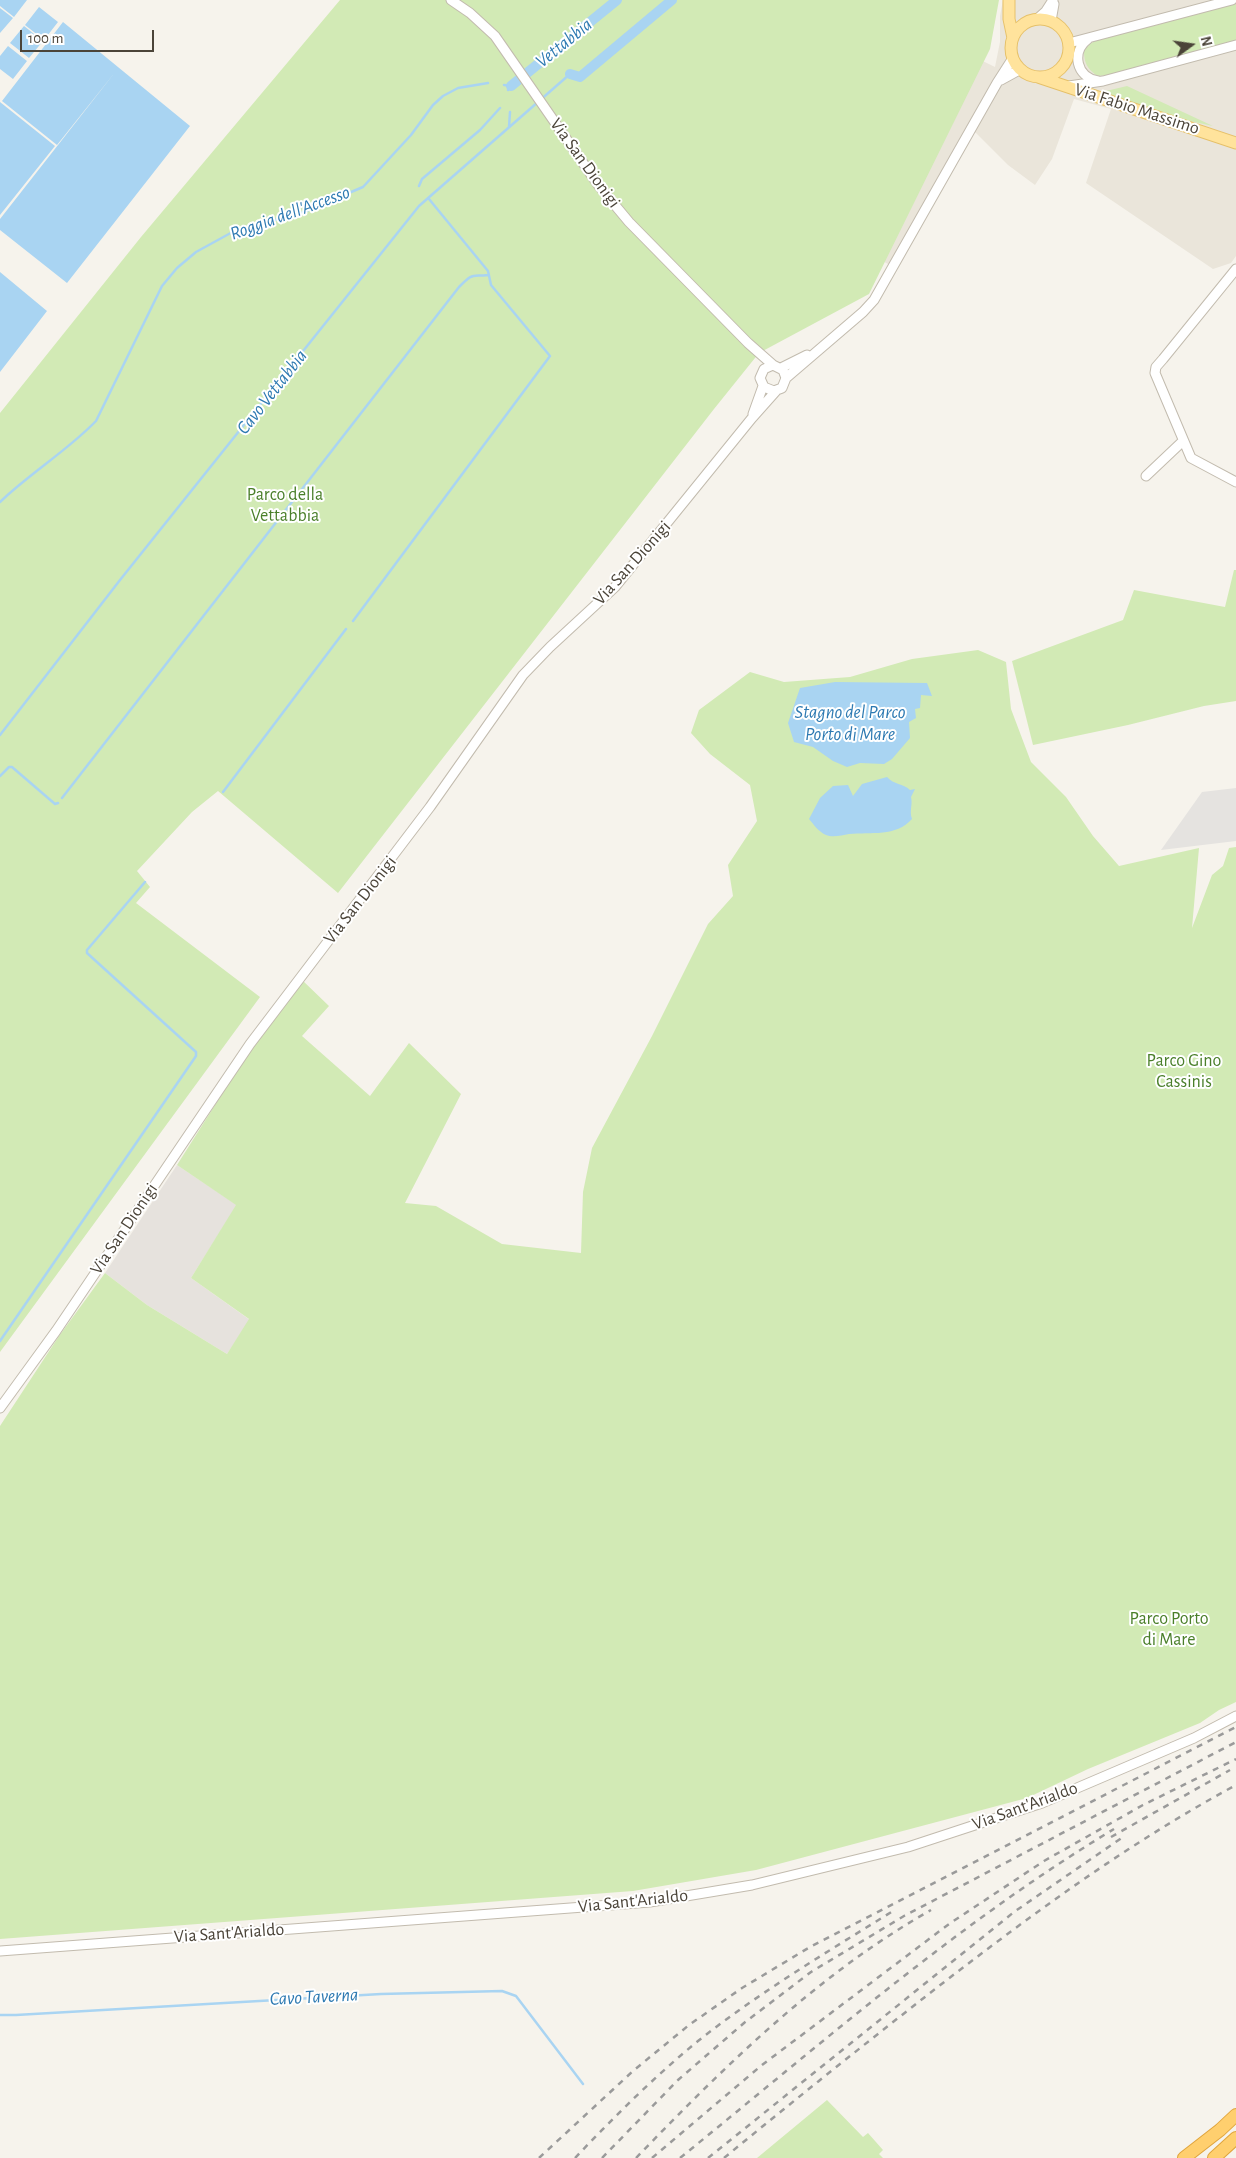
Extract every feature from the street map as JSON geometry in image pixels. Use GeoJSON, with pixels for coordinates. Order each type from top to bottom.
{"type":"FeatureCollection","features":[{"type":"Feature","properties":{"kind":"highway"},"geometry":{"type":"LineString","coordinates":[[1184,2157],[1236,2115]]}},
{"type":"Feature","properties":{"kind":"highway"},"geometry":{"type":"LineString","coordinates":[[1214,2158],[1236,2138]]}},
{"type":"Feature","properties":{"kind":"main road"},"geometry":{"type":"LineString","coordinates":[[1009,0],[1008,13],[1017,24]]}},
{"type":"Feature","properties":{"kind":"main road"},"geometry":{"type":"LineString","coordinates":[[1037,19],[1050,21],[1064,31],[1069,43],[1068,56],[1061,67],[1051,75],[1038,77],[1021,69],[1013,58],[1011,48],[1017,24],[1037,19]]}},
{"type":"Feature","properties":{"kind":"main road","name":"Via Fabio Massimo"},"geometry":{"type":"LineString","coordinates":[[1038,77],[1236,143]]}},
{"type":"Feature","properties":{"kind":"street","name":"Via San Dionigi"},"geometry":{"type":"LineString","coordinates":[[451,0],[470,13],[495,36],[598,186],[629,222],[748,343],[777,366],[786,378]]}},
{"type":"Feature","properties":{"kind":"street"},"geometry":{"type":"LineString","coordinates":[[1037,19],[1054,0]]}},
{"type":"Feature","properties":{"kind":"street"},"geometry":{"type":"LineString","coordinates":[[1050,21],[1054,0]]}},
{"type":"Feature","properties":{"kind":"street"},"geometry":{"type":"LineString","coordinates":[[1069,43],[1232,0]]}},
{"type":"Feature","properties":{"kind":"street"},"geometry":{"type":"LineString","coordinates":[[1090,37],[1079,50],[1078,64],[1086,76],[1099,81]]}},
{"type":"Feature","properties":{"kind":"street"},"geometry":{"type":"LineString","coordinates":[[1066,86],[1099,81],[1236,45]]}},
{"type":"Feature","properties":{"kind":"street","name":"Via San Dionigi"},"geometry":{"type":"LineString","coordinates":[[0,1408],[56,1331],[250,1044],[430,807],[523,675],[550,647],[616,587],[752,418],[776,391],[783,386],[786,378],[863,312],[874,300],[1013,58]]}},
{"type":"Feature","properties":{"kind":"street"},"geometry":{"type":"LineString","coordinates":[[997,83],[1021,69]]}},
{"type":"Feature","properties":{"kind":"street"},"geometry":{"type":"LineString","coordinates":[[1236,269],[1156,367],[1156,378],[1191,458],[1236,482]]}},
{"type":"Feature","properties":{"kind":"street","name":"Via San Dionigi"},"geometry":{"type":"LineString","coordinates":[[748,343],[763,370],[760,378],[763,386],[752,418]]}},
{"type":"Feature","properties":{"kind":"street","name":"Via San Dionigi"},"geometry":{"type":"LineString","coordinates":[[763,370],[815,352]]}},
{"type":"Feature","properties":{"kind":"street"},"geometry":{"type":"LineString","coordinates":[[763,386],[769,390],[776,391]]}},
{"type":"Feature","properties":{"kind":"street"},"geometry":{"type":"LineString","coordinates":[[1146,476],[1183,441]]}},
{"type":"Feature","properties":{"kind":"street","name":"Via Sant'Arialdo"},"geometry":{"type":"LineString","coordinates":[[0,1951],[650,1902],[752,1885],[908,1847],[1042,1803],[1194,1738],[1236,1716]]}},
{"type":"Feature","properties":{"kind":"shaded area"},"geometry":{"type":"Polygon","coordinates":[[[1003,0],[1236,0],[1236,256],[1231,263],[1213,269],[1086,183],[1111,109],[1074,99],[1052,159],[1035,185],[1008,165],[976,133],[967,128],[890,265],[858,248],[942,41],[995,67],[1000,42],[1000,16],[1003,0]]]}},
{"type":"Feature","properties":{"kind":"shaded area"},"geometry":{"type":"Polygon","coordinates":[[[1236,788],[1236,841],[1161,850],[1202,792],[1236,788]]]}},
{"type":"Feature","properties":{"kind":"shaded area"},"geometry":{"type":"Polygon","coordinates":[[[177,1165],[237,1205],[191,1278],[250,1320],[227,1354],[147,1305],[105,1273],[177,1165]]]}},
{"type":"Feature","properties":{"kind":"green space","name":"Parco della Vettabbia"},"geometry":{"type":"Polygon","coordinates":[[[340,0],[999,0],[990,49],[869,294],[759,353],[338,893],[218,791],[192,812],[137,871],[150,887],[136,903],[260,997],[0,1352],[0,413],[141,237],[340,0]]]}},
{"type":"Feature","properties":{"kind":"green space"},"geometry":{"type":"Polygon","coordinates":[[[1236,4],[1236,41],[1108,75],[1097,76],[1088,68],[1085,62],[1084,51],[1098,39],[1236,4]]]}},
{"type":"Feature","properties":{"kind":"green space"},"geometry":{"type":"Polygon","coordinates":[[[1127,86],[1213,126],[1180,119],[1107,96],[1106,91],[1127,86]]]}},
{"type":"Feature","properties":{"kind":"green space"},"geometry":{"type":"Polygon","coordinates":[[[1234,570],[1236,570],[1236,701],[1204,706],[1128,725],[1033,745],[1012,661],[1123,620],[1134,590],[1225,607],[1234,570]]]}},
{"type":"Feature","properties":{"kind":"green space"},"geometry":{"type":"Polygon","coordinates":[[[978,650],[1006,662],[1011,709],[1031,762],[1066,797],[1093,836],[1119,866],[1199,848],[1192,928],[1212,875],[1223,866],[1229,848],[1236,847],[1236,1702],[1219,1710],[1200,1723],[1088,1769],[1027,1798],[756,1870],[633,1891],[0,1939],[0,1426],[59,1336],[105,1273],[147,1305],[227,1354],[249,1319],[191,1278],[236,1205],[177,1165],[253,1045],[301,979],[329,1006],[302,1036],[370,1096],[409,1043],[461,1094],[405,1203],[436,1206],[502,1244],[581,1253],[583,1192],[592,1148],[652,1036],[708,924],[733,896],[728,865],[757,821],[750,785],[710,754],[691,733],[699,710],[750,672],[784,682],[850,677],[912,659],[978,650]]]}},
{"type":"Feature","properties":{"kind":"green space"},"geometry":{"type":"Polygon","coordinates":[[[827,2100],[863,2137],[868,2133],[883,2150],[879,2154],[883,2158],[757,2158],[827,2100]]]}},
{"type":"Feature","properties":{"kind":"water"},"geometry":{"type":"Polygon","coordinates":[[[0,0],[27,0],[14,17],[0,6],[0,0]]]}},
{"type":"Feature","properties":{"kind":"water"},"geometry":{"type":"Polygon","coordinates":[[[39,7],[58,22],[44,40],[25,25],[39,7]]]}},
{"type":"Feature","properties":{"kind":"water"},"geometry":{"type":"Polygon","coordinates":[[[0,8],[13,18],[0,33],[0,8]]]}},
{"type":"Feature","properties":{"kind":"water"},"geometry":{"type":"Polygon","coordinates":[[[63,22],[190,126],[67,283],[0,230],[0,219],[116,71],[57,145],[2,101],[63,22]]]}},
{"type":"Feature","properties":{"kind":"water"},"geometry":{"type":"Polygon","coordinates":[[[24,26],[43,41],[29,58],[10,43],[24,26]]]}},
{"type":"Feature","properties":{"kind":"water"},"geometry":{"type":"Polygon","coordinates":[[[8,46],[27,61],[13,79],[0,69],[0,56],[8,46]]]}},
{"type":"Feature","properties":{"kind":"water"},"geometry":{"type":"Polygon","coordinates":[[[0,102],[55,146],[0,215],[0,102]]]}},
{"type":"Feature","properties":{"kind":"water"},"geometry":{"type":"Polygon","coordinates":[[[0,272],[47,311],[0,372],[0,272]]]}},
{"type":"Feature","properties":{"kind":"water","name":"Stagno del Parco Porto di Mare"},"geometry":{"type":"Polygon","coordinates":[[[835,682],[927,683],[932,696],[921,695],[920,708],[915,709],[916,718],[909,722],[910,738],[892,759],[884,764],[860,763],[847,767],[833,761],[813,747],[794,742],[788,723],[800,688],[835,682]]]}},
{"type":"Feature","properties":{"kind":"water","name":"Stagno del Parco Porto di Mare"},"geometry":{"type":"Polygon","coordinates":[[[887,777],[910,790],[915,789],[911,797],[912,819],[906,825],[891,831],[832,836],[821,832],[809,819],[820,798],[833,786],[848,785],[853,796],[862,784],[887,777]]]}},
{"type":"Feature","properties":{"kind":"waterway","name":"Vettabbia"},"geometry":{"type":"LineString","coordinates":[[511,86],[617,0]]}},
{"type":"Feature","properties":{"kind":"waterway"},"geometry":{"type":"LineString","coordinates":[[570,74],[580,77],[672,0]]}},
{"type":"Feature","properties":{"kind":"waterway","name":"Cavo Vettabbia"},"geometry":{"type":"LineString","coordinates":[[0,735],[120,580],[419,206],[570,74]]}},
{"type":"Feature","properties":{"kind":"waterway","name":"Roggia dell'Accesso"},"geometry":{"type":"LineString","coordinates":[[0,502],[96,421],[162,286],[177,268],[196,252],[238,229],[299,214],[363,187],[411,135],[433,105],[443,96],[458,88],[488,83]]}},
{"type":"Feature","properties":{"kind":"waterway","name":"Roggia dell'Accesso"},"geometry":{"type":"LineString","coordinates":[[504,85],[511,86]]}},
{"type":"Feature","properties":{"kind":"waterway","name":"Roggia dell'Accesso"},"geometry":{"type":"LineString","coordinates":[[508,90],[511,86]]}},
{"type":"Feature","properties":{"kind":"waterway"},"geometry":{"type":"LineString","coordinates":[[419,186],[422,179],[480,130],[500,108]]}},
{"type":"Feature","properties":{"kind":"waterway"},"geometry":{"type":"LineString","coordinates":[[509,127],[510,112]]}},
{"type":"Feature","properties":{"kind":"waterway"},"geometry":{"type":"LineString","coordinates":[[353,621],[550,356],[491,285],[488,271],[429,199]]}},
{"type":"Feature","properties":{"kind":"waterway"},"geometry":{"type":"LineString","coordinates":[[62,798],[459,287],[470,277],[488,275]]}},
{"type":"Feature","properties":{"kind":"waterway"},"geometry":{"type":"LineString","coordinates":[[223,792],[346,629]]}},
{"type":"Feature","properties":{"kind":"waterway"},"geometry":{"type":"LineString","coordinates":[[0,776],[9,767],[12,767],[55,804],[58,803]]}},
{"type":"Feature","properties":{"kind":"waterway"},"geometry":{"type":"LineString","coordinates":[[0,1341],[196,1056],[196,1052],[87,953],[87,950],[145,882]]}},
{"type":"Feature","properties":{"kind":"waterway","name":"Cavo Taverna"},"geometry":{"type":"LineString","coordinates":[[0,2015],[381,1994],[502,1991],[516,1996],[583,2084]]}},
{"type":"Feature","properties":{"kind":"railway"},"geometry":{"type":"LineString","coordinates":[[539,2158],[633,2071],[689,2025],[742,1988],[810,1947],[1236,1727]]}},
{"type":"Feature","properties":{"kind":"railway"},"geometry":{"type":"LineString","coordinates":[[602,2158],[678,2080],[744,2023],[811,1972],[904,1916],[1236,1742]]}},
{"type":"Feature","properties":{"kind":"railway"},"geometry":{"type":"LineString","coordinates":[[652,2158],[762,2065],[949,1924],[1044,1861],[1143,1805],[1236,1759]]}},
{"type":"Feature","properties":{"kind":"railway"},"geometry":{"type":"LineString","coordinates":[[1111,1837],[1230,1770]]}},
{"type":"Feature","properties":{"kind":"railway"},"geometry":{"type":"LineString","coordinates":[[724,2158],[930,1993],[1041,1909],[1156,1832],[1236,1785]]}},
{"type":"Feature","properties":{"kind":"railway"},"geometry":{"type":"LineString","coordinates":[[680,2158],[945,1944],[1056,1865],[1114,1829]]}},
{"type":"Feature","properties":{"kind":"railway"},"geometry":{"type":"LineString","coordinates":[[708,2158],[1014,1912],[1123,1837]]}},
{"type":"Feature","properties":{"kind":"railway"},"geometry":{"type":"LineString","coordinates":[[636,2158],[704,2089],[775,2023],[850,1963],[890,1935],[931,1910]]}},
{"type":"Feature","properties":{"kind":"railway"},"geometry":{"type":"LineString","coordinates":[[575,2158],[604,2127],[666,2069],[721,2023],[819,1957],[893,1911]]}},
{"type":"Feature","properties":{"kind":"park label","name":"Parco Gino Cassinis"},"geometry":{"type":"Point","coordinates":[1184,1071]}},
{"type":"Feature","properties":{"kind":"park label","name":"Parco Porto di Mare"},"geometry":{"type":"Point","coordinates":[1169,1629]}}]}
